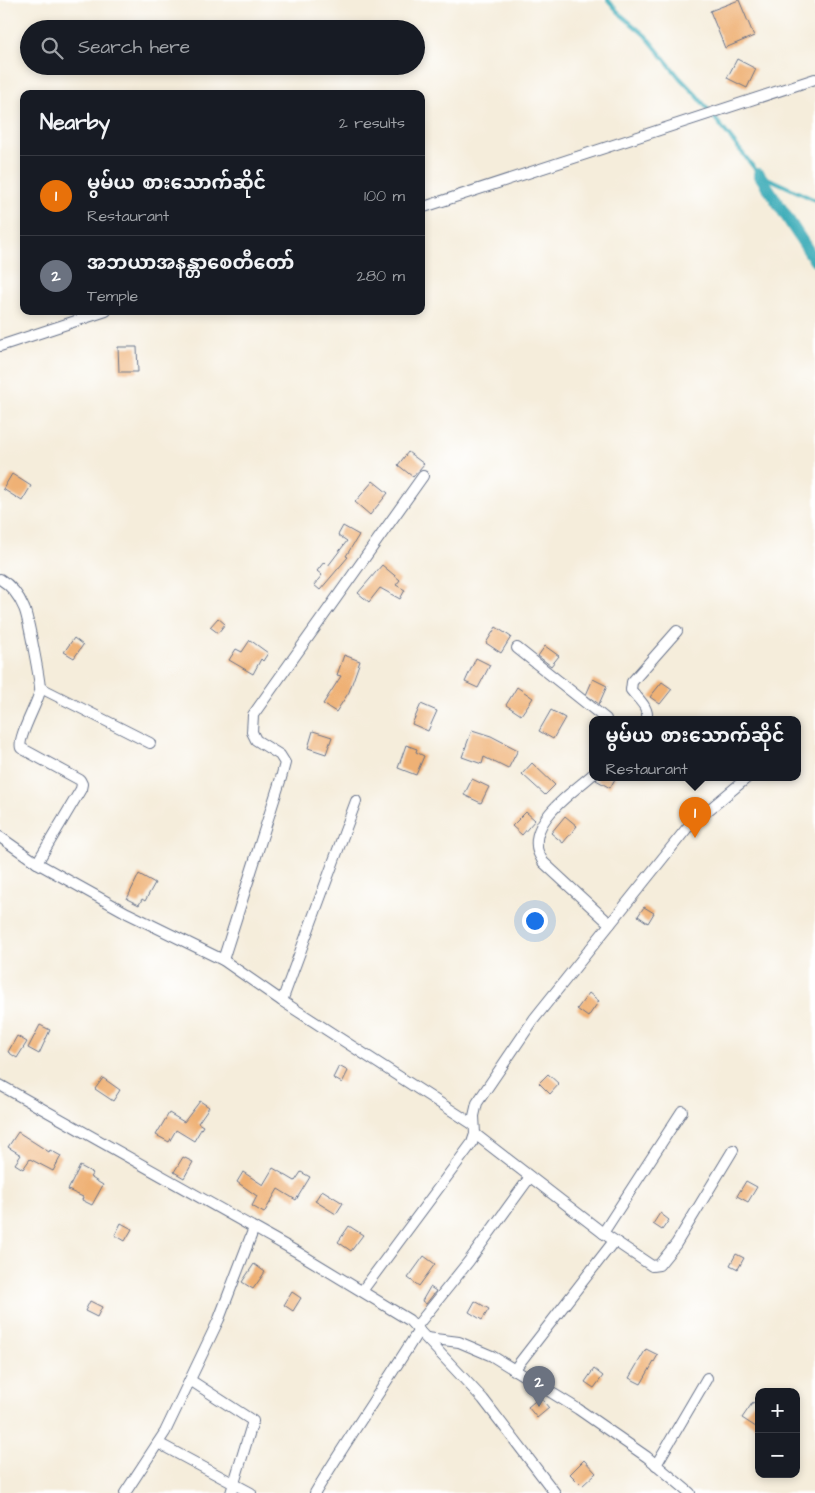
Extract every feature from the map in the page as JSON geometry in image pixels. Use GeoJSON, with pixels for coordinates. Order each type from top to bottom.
{"type":"FeatureCollection","features":[{"type":"Feature","properties":{"kind":"street"},"geometry":{"type":"LineString","coordinates":[[425,207],[815,79]]}},
{"type":"Feature","properties":{"kind":"street"},"geometry":{"type":"LineString","coordinates":[[0,346],[94,315]]}},
{"type":"Feature","properties":{"kind":"street"},"geometry":{"type":"LineString","coordinates":[[223,960],[282,778],[285,763],[280,755],[256,740],[252,732],[252,716],[423,476]]}},
{"type":"Feature","properties":{"kind":"street"},"geometry":{"type":"LineString","coordinates":[[0,580],[14,590],[25,609],[40,688],[36,707],[22,736],[21,748],[80,780],[82,784],[81,789],[37,863]]}},
{"type":"Feature","properties":{"kind":"street"},"geometry":{"type":"LineString","coordinates":[[648,716],[644,704],[631,690],[632,682],[677,631]]}},
{"type":"Feature","properties":{"kind":"street"},"geometry":{"type":"LineString","coordinates":[[517,648],[602,716]]}},
{"type":"Feature","properties":{"kind":"street"},"geometry":{"type":"LineString","coordinates":[[40,688],[150,743]]}},
{"type":"Feature","properties":{"kind":"street"},"geometry":{"type":"LineString","coordinates":[[589,778],[550,813],[537,834],[537,848],[543,862],[610,924]]}},
{"type":"Feature","properties":{"kind":"street"},"geometry":{"type":"LineString","coordinates":[[362,1292],[472,1143],[477,1103],[534,1019],[687,828],[743,781]]}},
{"type":"Feature","properties":{"kind":"street"},"geometry":{"type":"LineString","coordinates":[[282,1001],[356,801]]}},
{"type":"Feature","properties":{"kind":"street"},"geometry":{"type":"LineString","coordinates":[[0,837],[37,863],[127,913],[223,960],[475,1130],[530,1177],[602,1233],[652,1266],[659,1265],[676,1244],[733,1150]]}},
{"type":"Feature","properties":{"kind":"street"},"geometry":{"type":"LineString","coordinates":[[0,1085],[254,1228],[409,1320],[483,1399],[555,1493]]}},
{"type":"Feature","properties":{"kind":"street"},"geometry":{"type":"LineString","coordinates":[[602,1233],[682,1111]]}},
{"type":"Feature","properties":{"kind":"street"},"geometry":{"type":"LineString","coordinates":[[315,1493],[390,1378],[417,1328],[530,1177]]}},
{"type":"Feature","properties":{"kind":"street"},"geometry":{"type":"LineString","coordinates":[[126,1493],[165,1432],[219,1319],[254,1228]]}},
{"type":"Feature","properties":{"kind":"street"},"geometry":{"type":"LineString","coordinates":[[514,1370],[614,1241]]}},
{"type":"Feature","properties":{"kind":"street"},"geometry":{"type":"LineString","coordinates":[[427,1338],[459,1342],[492,1356],[578,1409],[656,1465],[690,1493]]}},
{"type":"Feature","properties":{"kind":"street"},"geometry":{"type":"LineString","coordinates":[[656,1465],[707,1378]]}},
{"type":"Feature","properties":{"kind":"street"},"geometry":{"type":"LineString","coordinates":[[190,1380],[253,1421],[233,1489]]}},
{"type":"Feature","properties":{"kind":"street"},"geometry":{"type":"LineString","coordinates":[[158,1443],[233,1489],[251,1493]]}},
{"type":"Feature","properties":{"kind":"building"},"geometry":{"type":"Polygon","coordinates":[[[739,0],[754,36],[725,48],[710,11],[739,0]]]}},
{"type":"Feature","properties":{"kind":"building"},"geometry":{"type":"Polygon","coordinates":[[[737,59],[756,69],[747,88],[727,78],[737,59]]]}},
{"type":"Feature","properties":{"kind":"building"},"geometry":{"type":"Polygon","coordinates":[[[118,347],[137,347],[138,372],[119,372],[118,347]]]}},
{"type":"Feature","properties":{"kind":"building"},"geometry":{"type":"Polygon","coordinates":[[[408,452],[424,464],[413,477],[398,465],[408,452]]]}},
{"type":"Feature","properties":{"kind":"building"},"geometry":{"type":"Polygon","coordinates":[[[12,474],[31,486],[22,501],[3,489],[12,474]]]}},
{"type":"Feature","properties":{"kind":"building"},"geometry":{"type":"Polygon","coordinates":[[[373,481],[388,493],[370,515],[355,502],[373,481]]]}},
{"type":"Feature","properties":{"kind":"building"},"geometry":{"type":"Polygon","coordinates":[[[343,526],[359,535],[346,556],[348,557],[320,590],[314,585],[322,575],[317,571],[324,562],[328,566],[347,541],[338,535],[343,526]]]}},
{"type":"Feature","properties":{"kind":"building"},"geometry":{"type":"Polygon","coordinates":[[[382,565],[400,580],[396,585],[405,590],[400,599],[380,588],[369,602],[358,593],[382,565]]]}},
{"type":"Feature","properties":{"kind":"building"},"geometry":{"type":"Polygon","coordinates":[[[218,618],[225,624],[218,633],[210,627],[218,618]]]}},
{"type":"Feature","properties":{"kind":"building"},"geometry":{"type":"Polygon","coordinates":[[[496,627],[511,637],[501,653],[486,643],[496,627]]]}},
{"type":"Feature","properties":{"kind":"building"},"geometry":{"type":"Polygon","coordinates":[[[74,638],[83,645],[74,658],[64,652],[74,638]]]}},
{"type":"Feature","properties":{"kind":"building"},"geometry":{"type":"Polygon","coordinates":[[[250,640],[268,653],[263,661],[261,659],[253,674],[229,660],[236,649],[242,652],[250,640]]]}},
{"type":"Feature","properties":{"kind":"building"},"geometry":{"type":"Polygon","coordinates":[[[545,646],[559,656],[551,666],[538,656],[545,646]]]}},
{"type":"Feature","properties":{"kind":"building"},"geometry":{"type":"Polygon","coordinates":[[[344,655],[360,661],[349,692],[336,712],[323,704],[341,676],[337,675],[344,655]]]}},
{"type":"Feature","properties":{"kind":"building"},"geometry":{"type":"Polygon","coordinates":[[[476,658],[490,665],[478,688],[465,682],[476,658]]]}},
{"type":"Feature","properties":{"kind":"building"},"geometry":{"type":"Polygon","coordinates":[[[593,679],[607,686],[599,704],[586,695],[593,679]]]}},
{"type":"Feature","properties":{"kind":"building"},"geometry":{"type":"Polygon","coordinates":[[[662,682],[672,689],[660,704],[650,697],[662,682]]]}},
{"type":"Feature","properties":{"kind":"building"},"geometry":{"type":"Polygon","coordinates":[[[517,687],[533,698],[521,715],[506,705],[517,687]]]}},
{"type":"Feature","properties":{"kind":"building"},"geometry":{"type":"Polygon","coordinates":[[[421,704],[437,711],[428,731],[412,724],[421,704]]]}},
{"type":"Feature","properties":{"kind":"building"},"geometry":{"type":"Polygon","coordinates":[[[551,710],[565,718],[553,739],[539,731],[551,710]]]}},
{"type":"Feature","properties":{"kind":"building"},"geometry":{"type":"Polygon","coordinates":[[[472,730],[491,736],[518,750],[508,769],[484,757],[482,764],[462,757],[472,730]]]}},
{"type":"Feature","properties":{"kind":"building"},"geometry":{"type":"Polygon","coordinates":[[[313,731],[332,737],[326,754],[308,748],[313,731]]]}},
{"type":"Feature","properties":{"kind":"building"},"geometry":{"type":"Polygon","coordinates":[[[406,745],[417,749],[416,752],[424,756],[416,775],[398,768],[406,745]]]}},
{"type":"Feature","properties":{"kind":"building"},"geometry":{"type":"Polygon","coordinates":[[[532,763],[555,785],[545,795],[522,774],[532,763]]]}},
{"type":"Feature","properties":{"kind":"building"},"geometry":{"type":"Polygon","coordinates":[[[472,779],[489,787],[481,803],[464,795],[472,779]]]}},
{"type":"Feature","properties":{"kind":"building"},"geometry":{"type":"Polygon","coordinates":[[[598,781],[614,781],[610,788],[598,781]]]}},
{"type":"Feature","properties":{"kind":"building"},"geometry":{"type":"Polygon","coordinates":[[[526,812],[535,820],[522,835],[512,826],[526,812]]]}},
{"type":"Feature","properties":{"kind":"building"},"geometry":{"type":"Polygon","coordinates":[[[565,816],[577,826],[563,843],[551,833],[565,816]]]}},
{"type":"Feature","properties":{"kind":"building"},"geometry":{"type":"Polygon","coordinates":[[[139,874],[155,883],[145,901],[142,899],[139,905],[127,899],[139,874]]]}},
{"type":"Feature","properties":{"kind":"building"},"geometry":{"type":"Polygon","coordinates":[[[644,907],[654,913],[648,923],[638,916],[644,907]]]}},
{"type":"Feature","properties":{"kind":"building"},"geometry":{"type":"Polygon","coordinates":[[[589,993],[599,1001],[588,1017],[577,1009],[589,993]]]}},
{"type":"Feature","properties":{"kind":"building"},"geometry":{"type":"Polygon","coordinates":[[[40,1025],[50,1030],[39,1054],[28,1048],[40,1025]]]}},
{"type":"Feature","properties":{"kind":"building"},"geometry":{"type":"Polygon","coordinates":[[[17,1036],[27,1042],[17,1058],[8,1052],[17,1036]]]}},
{"type":"Feature","properties":{"kind":"building"},"geometry":{"type":"Polygon","coordinates":[[[339,1066],[348,1071],[342,1083],[333,1078],[339,1066]]]}},
{"type":"Feature","properties":{"kind":"building"},"geometry":{"type":"Polygon","coordinates":[[[548,1074],[559,1084],[550,1094],[539,1083],[548,1074]]]}},
{"type":"Feature","properties":{"kind":"building"},"geometry":{"type":"Polygon","coordinates":[[[103,1078],[120,1090],[113,1101],[95,1089],[103,1078]]]}},
{"type":"Feature","properties":{"kind":"building"},"geometry":{"type":"Polygon","coordinates":[[[200,1101],[209,1107],[198,1123],[203,1126],[194,1141],[176,1130],[169,1142],[156,1135],[169,1113],[184,1122],[200,1101]]]}},
{"type":"Feature","properties":{"kind":"building"},"geometry":{"type":"Polygon","coordinates":[[[18,1132],[49,1152],[50,1150],[61,1156],[53,1171],[30,1159],[23,1169],[15,1164],[21,1155],[8,1147],[18,1132]]]}},
{"type":"Feature","properties":{"kind":"building"},"geometry":{"type":"Polygon","coordinates":[[[183,1157],[193,1162],[184,1178],[174,1172],[183,1157]]]}},
{"type":"Feature","properties":{"kind":"building"},"geometry":{"type":"Polygon","coordinates":[[[80,1166],[93,1173],[90,1177],[103,1185],[92,1205],[82,1200],[83,1197],[68,1190],[80,1166]]]}},
{"type":"Feature","properties":{"kind":"building"},"geometry":{"type":"Polygon","coordinates":[[[273,1168],[295,1181],[301,1172],[310,1177],[296,1200],[278,1189],[264,1213],[252,1206],[257,1196],[237,1182],[243,1172],[263,1185],[273,1168]]]}},
{"type":"Feature","properties":{"kind":"building"},"geometry":{"type":"Polygon","coordinates":[[[746,1181],[757,1187],[748,1202],[737,1196],[746,1181]]]}},
{"type":"Feature","properties":{"kind":"building"},"geometry":{"type":"Polygon","coordinates":[[[322,1190],[343,1203],[336,1214],[315,1201],[322,1190]]]}},
{"type":"Feature","properties":{"kind":"building"},"geometry":{"type":"Polygon","coordinates":[[[660,1213],[669,1220],[662,1230],[653,1224],[660,1213]]]}},
{"type":"Feature","properties":{"kind":"building"},"geometry":{"type":"Polygon","coordinates":[[[121,1223],[132,1229],[125,1241],[115,1235],[121,1223]]]}},
{"type":"Feature","properties":{"kind":"building"},"geometry":{"type":"Polygon","coordinates":[[[349,1226],[363,1235],[351,1251],[338,1242],[349,1226]]]}},
{"type":"Feature","properties":{"kind":"building"},"geometry":{"type":"Polygon","coordinates":[[[736,1254],[744,1258],[738,1269],[730,1265],[736,1254]]]}},
{"type":"Feature","properties":{"kind":"building"},"geometry":{"type":"Polygon","coordinates":[[[424,1256],[435,1264],[419,1286],[408,1278],[424,1256]]]}},
{"type":"Feature","properties":{"kind":"building"},"geometry":{"type":"Polygon","coordinates":[[[254,1264],[265,1272],[253,1289],[242,1282],[254,1264]]]}},
{"type":"Feature","properties":{"kind":"building"},"geometry":{"type":"Polygon","coordinates":[[[430,1287],[436,1291],[426,1304],[422,1301],[430,1287]]]}},
{"type":"Feature","properties":{"kind":"building"},"geometry":{"type":"Polygon","coordinates":[[[292,1292],[301,1298],[293,1311],[284,1305],[292,1292]]]}},
{"type":"Feature","properties":{"kind":"building"},"geometry":{"type":"Polygon","coordinates":[[[90,1301],[102,1307],[97,1317],[85,1311],[90,1301]]]}},
{"type":"Feature","properties":{"kind":"building"},"geometry":{"type":"Polygon","coordinates":[[[475,1301],[489,1309],[482,1320],[469,1312],[475,1301]]]}},
{"type":"Feature","properties":{"kind":"building"},"geometry":{"type":"Polygon","coordinates":[[[646,1349],[658,1355],[641,1384],[629,1378],[646,1349]]]}},
{"type":"Feature","properties":{"kind":"building"},"geometry":{"type":"Polygon","coordinates":[[[594,1369],[603,1376],[594,1388],[585,1382],[594,1369]]]}},
{"type":"Feature","properties":{"kind":"building"},"geometry":{"type":"Polygon","coordinates":[[[540,1397],[549,1408],[537,1418],[528,1407],[540,1397]]]}},
{"type":"Feature","properties":{"kind":"building"},"geometry":{"type":"Polygon","coordinates":[[[753,1402],[755,1403],[755,1426],[742,1418],[753,1402]]]}},
{"type":"Feature","properties":{"kind":"building"},"geometry":{"type":"Polygon","coordinates":[[[584,1460],[596,1473],[582,1486],[570,1474],[584,1460]]]}},
{"type":"Feature","properties":{"kind":"waterway"},"geometry":{"type":"LineString","coordinates":[[608,0],[620,14],[646,36],[698,97],[759,174],[815,200]]}},
{"type":"Feature","properties":{"kind":"waterway"},"geometry":{"type":"LineString","coordinates":[[759,174],[815,261]]}},
{"type":"Feature","properties":{"kind":"place","name":"မွမ်ယ စားသောက်ဆိုင်"},"geometry":{"type":"Point","coordinates":[695,838]}},
{"type":"Feature","properties":{"kind":"place","name":"အဘယာအနန္တာစေတီတော်"},"geometry":{"type":"Point","coordinates":[539,1407]}}]}
